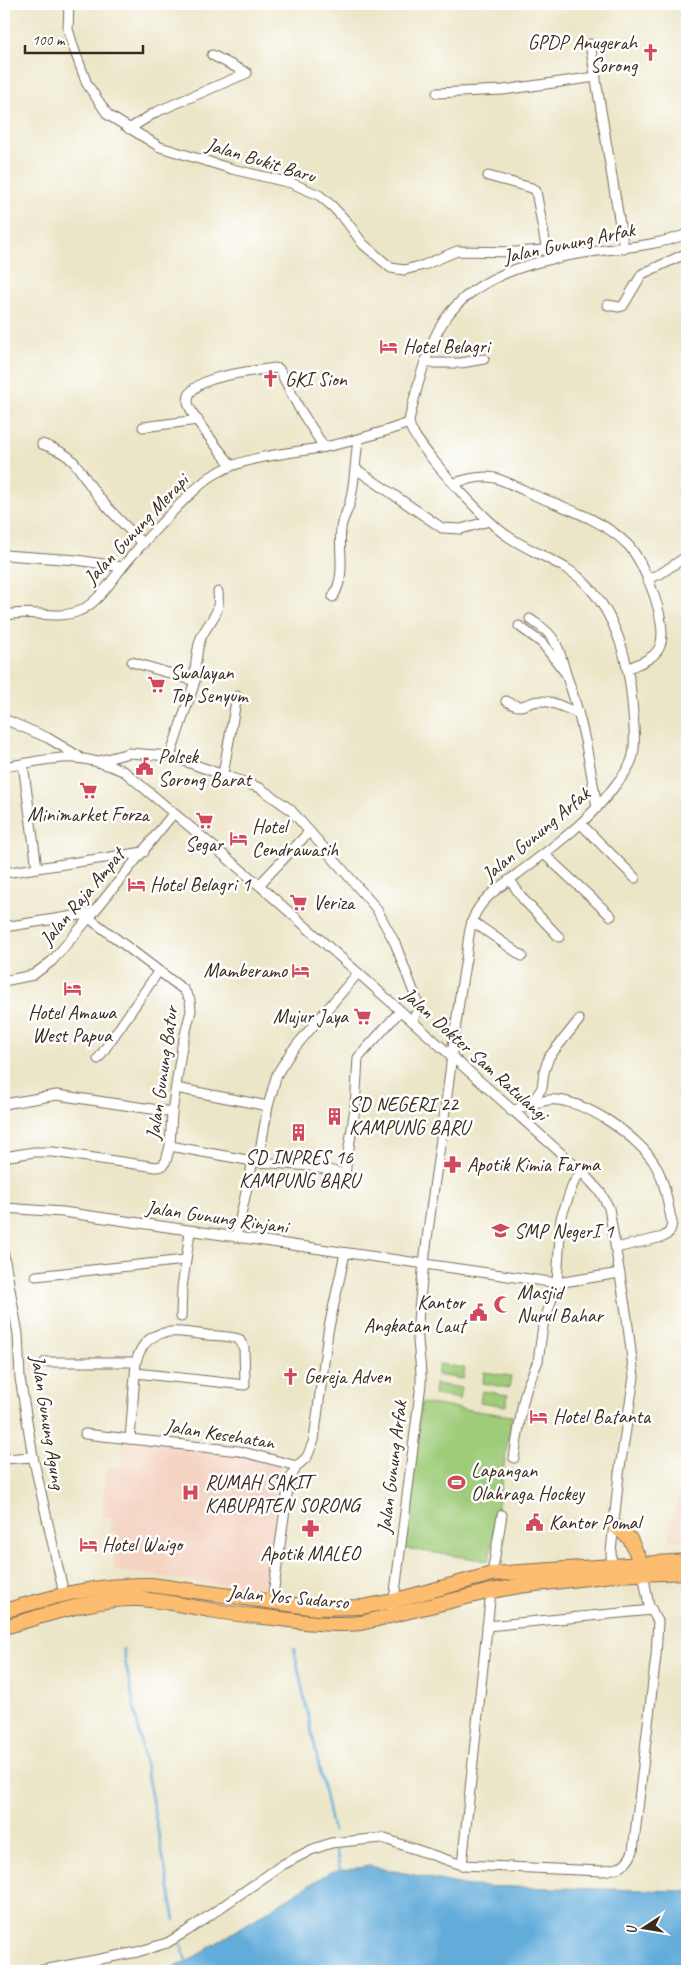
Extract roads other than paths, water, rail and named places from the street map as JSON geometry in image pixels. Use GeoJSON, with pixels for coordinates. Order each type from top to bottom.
{"type":"FeatureCollection","features":[{"type":"Feature","properties":{"kind":"highway"},"geometry":{"type":"LineString","coordinates":[[615,1526],[630,1539],[642,1568]]}},
{"type":"Feature","properties":{"kind":"highway","name":"Jalan Yos Sudarso"},"geometry":{"type":"LineString","coordinates":[[4,1611],[64,1594],[100,1587],[151,1585],[317,1608],[339,1608],[393,1601],[492,1574],[612,1570],[642,1568],[687,1561]]}},
{"type":"Feature","properties":{"kind":"highway","name":"Jalan Yos Sudarso"},"geometry":{"type":"LineString","coordinates":[[642,1568],[687,1572]]}},
{"type":"Feature","properties":{"kind":"highway","name":"Jalan Yos Sudarso"},"geometry":{"type":"LineString","coordinates":[[4,1626],[66,1609],[107,1601],[152,1600],[221,1612],[320,1624],[344,1625],[392,1616],[491,1591],[612,1570]]}},
{"type":"Feature","properties":{"kind":"highway"},"geometry":{"type":"LineString","coordinates":[[151,1585],[152,1600]]}},
{"type":"Feature","properties":{"kind":"street","name":"Jalan Bukit Baru"},"geometry":{"type":"LineString","coordinates":[[69,4],[68,29],[87,84],[108,115],[160,147],[232,169],[292,184],[319,195],[337,211],[363,244],[391,268],[404,270],[458,251],[547,252]]}},
{"type":"Feature","properties":{"kind":"street"},"geometry":{"type":"LineString","coordinates":[[590,44],[624,248]]}},
{"type":"Feature","properties":{"kind":"street"},"geometry":{"type":"LineString","coordinates":[[129,129],[156,112],[246,74],[212,55]]}},
{"type":"Feature","properties":{"kind":"street"},"geometry":{"type":"LineString","coordinates":[[437,92],[503,90],[596,77]]}},
{"type":"Feature","properties":{"kind":"street"},"geometry":{"type":"LineString","coordinates":[[488,176],[532,188],[536,191],[547,252],[558,259]]}},
{"type":"Feature","properties":{"kind":"street","name":"Jalan Gunung Arfak"},"geometry":{"type":"LineString","coordinates":[[392,1616],[421,1384],[422,1371],[418,1344],[418,1325],[424,1265],[459,1000],[472,921],[486,899],[581,824],[597,808],[610,794],[632,759],[634,750],[632,700],[627,669],[607,609],[578,576],[505,535],[489,521],[428,454],[409,423],[415,395],[426,363],[445,319],[474,289],[490,279],[524,266],[597,251],[624,248],[687,234]]}},
{"type":"Feature","properties":{"kind":"street"},"geometry":{"type":"LineString","coordinates":[[608,304],[623,306],[642,274],[687,253]]}},
{"type":"Feature","properties":{"kind":"street"},"geometry":{"type":"LineString","coordinates":[[426,363],[461,363],[484,359]]}},
{"type":"Feature","properties":{"kind":"street"},"geometry":{"type":"LineString","coordinates":[[231,465],[198,420],[188,401],[190,393],[196,387],[218,377],[275,368],[279,369],[299,408],[324,447]]}},
{"type":"Feature","properties":{"kind":"street"},"geometry":{"type":"LineString","coordinates":[[143,427],[198,420]]}},
{"type":"Feature","properties":{"kind":"street","name":"Jalan Gunung Merapi"},"geometry":{"type":"LineString","coordinates":[[4,616],[19,613],[62,616],[81,610],[89,605],[198,486],[212,475],[231,465],[358,440],[409,423]]}},
{"type":"Feature","properties":{"kind":"street"},"geometry":{"type":"LineString","coordinates":[[333,597],[340,585],[342,576],[341,526],[350,505],[356,469],[358,440]]}},
{"type":"Feature","properties":{"kind":"street"},"geometry":{"type":"LineString","coordinates":[[42,444],[68,455],[80,468],[95,493],[143,544]]}},
{"type":"Feature","properties":{"kind":"street"},"geometry":{"type":"LineString","coordinates":[[356,469],[432,523],[442,528],[461,529],[489,521]]}},
{"type":"Feature","properties":{"kind":"street"},"geometry":{"type":"LineString","coordinates":[[455,483],[468,479],[495,478],[572,510],[609,529],[628,544],[641,563],[647,578],[660,619],[661,644],[653,656],[627,669]]}},
{"type":"Feature","properties":{"kind":"street"},"geometry":{"type":"LineString","coordinates":[[4,555],[77,560],[122,567]]}},
{"type":"Feature","properties":{"kind":"street"},"geometry":{"type":"LineString","coordinates":[[647,578],[660,574],[687,556]]}},
{"type":"Feature","properties":{"kind":"street"},"geometry":{"type":"LineString","coordinates":[[170,756],[195,681],[194,673],[201,640],[219,608],[218,592]]}},
{"type":"Feature","properties":{"kind":"street"},"geometry":{"type":"LineString","coordinates":[[530,619],[552,637],[560,650],[566,674],[572,687],[591,768],[597,808]]}},
{"type":"Feature","properties":{"kind":"street"},"geometry":{"type":"LineString","coordinates":[[519,626],[542,643],[566,674]]}},
{"type":"Feature","properties":{"kind":"street"},"geometry":{"type":"LineString","coordinates":[[132,662],[195,681]]}},
{"type":"Feature","properties":{"kind":"street"},"geometry":{"type":"LineString","coordinates":[[223,774],[237,696]]}},
{"type":"Feature","properties":{"kind":"street"},"geometry":{"type":"LineString","coordinates":[[506,701],[515,706],[524,707],[541,701],[578,713]]}},
{"type":"Feature","properties":{"kind":"street"},"geometry":{"type":"LineString","coordinates":[[4,719],[48,738],[81,757]]}},
{"type":"Feature","properties":{"kind":"street"},"geometry":{"type":"LineString","coordinates":[[99,761],[128,753],[170,756],[260,788],[290,810],[376,908],[386,925],[405,968],[417,1002],[418,1010],[412,1021]]}},
{"type":"Feature","properties":{"kind":"street","name":"Jalan Dokter Sam Ratulangi"},"geometry":{"type":"LineString","coordinates":[[4,767],[55,758],[81,757],[99,761],[125,772],[259,885],[581,1172],[600,1193],[609,1208],[634,1377],[619,1474],[611,1552],[612,1570]]}},
{"type":"Feature","properties":{"kind":"street"},"geometry":{"type":"LineString","coordinates":[[23,764],[37,868]]}},
{"type":"Feature","properties":{"kind":"street","name":"Jalan Raja Ampat"},"geometry":{"type":"LineString","coordinates":[[4,981],[21,979],[42,970],[91,916],[173,814]]}},
{"type":"Feature","properties":{"kind":"street"},"geometry":{"type":"LineString","coordinates":[[581,824],[635,878]]}},
{"type":"Feature","properties":{"kind":"street"},"geometry":{"type":"LineString","coordinates":[[259,885],[309,832]]}},
{"type":"Feature","properties":{"kind":"street"},"geometry":{"type":"LineString","coordinates":[[4,873],[144,852]]}},
{"type":"Feature","properties":{"kind":"street"},"geometry":{"type":"LineString","coordinates":[[544,854],[611,916]]}},
{"type":"Feature","properties":{"kind":"street"},"geometry":{"type":"LineString","coordinates":[[510,880],[523,899],[560,937]]}},
{"type":"Feature","properties":{"kind":"street"},"geometry":{"type":"LineString","coordinates":[[4,927],[91,916]]}},
{"type":"Feature","properties":{"kind":"street","name":"Jalan Gunung Batur"},"geometry":{"type":"LineString","coordinates":[[4,1157],[34,1152],[53,1152],[156,1167],[162,1166],[166,1161],[170,1146],[172,1112],[182,1046],[191,1011],[190,1000],[184,990],[158,972],[91,916]]}},
{"type":"Feature","properties":{"kind":"street"},"geometry":{"type":"LineString","coordinates":[[472,921],[522,956]]}},
{"type":"Feature","properties":{"kind":"street"},"geometry":{"type":"LineString","coordinates":[[98,1059],[158,972]]}},
{"type":"Feature","properties":{"kind":"street"},"geometry":{"type":"LineString","coordinates":[[236,1237],[268,1106],[278,1074],[284,1062],[316,1021],[358,973]]}},
{"type":"Feature","properties":{"kind":"street"},"geometry":{"type":"LineString","coordinates":[[170,1146],[256,1161],[310,1166],[345,1174],[355,1108],[358,1058],[400,1011]]}},
{"type":"Feature","properties":{"kind":"street"},"geometry":{"type":"LineString","coordinates":[[531,1104],[542,1088],[544,1072],[549,1058],[579,1020]]}},
{"type":"Feature","properties":{"kind":"street"},"geometry":{"type":"LineString","coordinates":[[176,1088],[268,1106]]}},
{"type":"Feature","properties":{"kind":"street"},"geometry":{"type":"LineString","coordinates":[[4,1104],[57,1095],[172,1112]]}},
{"type":"Feature","properties":{"kind":"street"},"geometry":{"type":"LineString","coordinates":[[511,1111],[549,1100],[565,1101],[583,1107],[635,1140],[646,1151],[662,1177],[672,1222],[671,1228],[669,1234],[663,1237],[616,1248]]}},
{"type":"Feature","properties":{"kind":"street"},"geometry":{"type":"LineString","coordinates":[[514,1458],[523,1402],[538,1361],[544,1326],[557,1283],[561,1218],[573,1184],[581,1172]]}},
{"type":"Feature","properties":{"kind":"street","name":"Jalan Gunung Rinjani"},"geometry":{"type":"LineString","coordinates":[[4,1208],[63,1212],[190,1232],[557,1283],[620,1273]]}},
{"type":"Feature","properties":{"kind":"street"},"geometry":{"type":"LineString","coordinates":[[181,1316],[185,1260],[190,1232]]}},
{"type":"Feature","properties":{"kind":"street"},"geometry":{"type":"LineString","coordinates":[[272,1602],[289,1481],[297,1466],[307,1457],[314,1440],[328,1332],[345,1253]]}},
{"type":"Feature","properties":{"kind":"street","name":"Jalan Gunung Agung"},"geometry":{"type":"LineString","coordinates":[[4,1255],[6,1279],[18,1334],[20,1378],[33,1456],[64,1594]]}},
{"type":"Feature","properties":{"kind":"street"},"geometry":{"type":"LineString","coordinates":[[36,1276],[185,1260]]}},
{"type":"Feature","properties":{"kind":"street"},"geometry":{"type":"LineString","coordinates":[[133,1439],[136,1362],[139,1354],[148,1343],[163,1332],[180,1331],[235,1338],[241,1342],[244,1348],[245,1385],[136,1373]]}},
{"type":"Feature","properties":{"kind":"street"},"geometry":{"type":"LineString","coordinates":[[45,1362],[136,1362]]}},
{"type":"Feature","properties":{"kind":"street","name":"Jalan Kesehatan"},"geometry":{"type":"LineString","coordinates":[[85,1434],[239,1451],[297,1466]]}},
{"type":"Feature","properties":{"kind":"street"},"geometry":{"type":"LineString","coordinates":[[4,1459],[33,1456]]}},
{"type":"Feature","properties":{"kind":"street"},"geometry":{"type":"LineString","coordinates":[[492,1574],[502,1515]]}},
{"type":"Feature","properties":{"kind":"street"},"geometry":{"type":"LineString","coordinates":[[38,1971],[137,1952],[167,1943],[282,1865],[311,1850],[331,1843],[382,1838],[462,1865],[602,1871],[621,1868],[627,1863],[633,1851],[656,1656],[658,1621],[645,1592],[642,1568]]}},
{"type":"Feature","properties":{"kind":"street"},"geometry":{"type":"LineString","coordinates":[[462,1865],[491,1591]]}},
{"type":"Feature","properties":{"kind":"street"},"geometry":{"type":"LineString","coordinates":[[487,1626],[652,1610]]}},
{"type":"Feature","properties":{"kind":"water"},"geometry":{"type":"Polygon","coordinates":[[[370,1866],[469,1886],[687,1891],[687,1971],[165,1971],[186,1962],[330,1872],[370,1866]]]}},
{"type":"Feature","properties":{"kind":"waterway"},"geometry":{"type":"LineString","coordinates":[[123,1649],[175,1920]]}},
{"type":"Feature","properties":{"kind":"waterway"},"geometry":{"type":"LineString","coordinates":[[294,1649],[333,1832]]}},
{"type":"Feature","properties":{"kind":"waterway"},"geometry":{"type":"LineString","coordinates":[[336,1850],[340,1871]]}},
{"type":"Feature","properties":{"kind":"waterway"},"geometry":{"type":"LineString","coordinates":[[181,1943],[186,1962]]}},
{"type":"Feature","properties":{"kind":"place","name":"GPDP Anugerah Sorong"},"geometry":{"type":"Point","coordinates":[651,53]}},
{"type":"Feature","properties":{"kind":"place","name":"Hotel Belagri"},"geometry":{"type":"Point","coordinates":[389,346]}},
{"type":"Feature","properties":{"kind":"place","name":"GKI Sion"},"geometry":{"type":"Point","coordinates":[271,379]}},
{"type":"Feature","properties":{"kind":"place","name":"Swalayan Top Senyum"},"geometry":{"type":"Point","coordinates":[156,684]}},
{"type":"Feature","properties":{"kind":"place","name":"Polsek Sorong Barat"},"geometry":{"type":"Point","coordinates":[144,767]}},
{"type":"Feature","properties":{"kind":"place","name":"Minimarket Forza"},"geometry":{"type":"Point","coordinates":[88,790]}},
{"type":"Feature","properties":{"kind":"place","name":"Segar"},"geometry":{"type":"Point","coordinates":[204,820]}},
{"type":"Feature","properties":{"kind":"place","name":"Hotel Cendrawasih"},"geometry":{"type":"Point","coordinates":[238,838]}},
{"type":"Feature","properties":{"kind":"place","name":"Hotel Belagri 1"},"geometry":{"type":"Point","coordinates":[136,884]}},
{"type":"Feature","properties":{"kind":"place","name":"Veriza"},"geometry":{"type":"Point","coordinates":[299,902]}},
{"type":"Feature","properties":{"kind":"place","name":"Mamberamo"},"geometry":{"type":"Point","coordinates":[301,970]}},
{"type":"Feature","properties":{"kind":"place","name":"Hotel Amawa West Papua"},"geometry":{"type":"Point","coordinates":[72,988]}},
{"type":"Feature","properties":{"kind":"place","name":"Mujur Jaya"},"geometry":{"type":"Point","coordinates":[362,1016]}},
{"type":"Feature","properties":{"kind":"place","name":"SD NEGERI 22 KAMPUNG BARU"},"geometry":{"type":"Point","coordinates":[335,1116]}},
{"type":"Feature","properties":{"kind":"place","name":"SD INPRES 16 KAMPUNG BARU"},"geometry":{"type":"Point","coordinates":[299,1133]}},
{"type":"Feature","properties":{"kind":"place","name":"Apotik Kimia Farma"},"geometry":{"type":"Point","coordinates":[453,1164]}},
{"type":"Feature","properties":{"kind":"place","name":"SMP NegerI 1"},"geometry":{"type":"Point","coordinates":[500,1231]}},
{"type":"Feature","properties":{"kind":"place","name":"Masjid Nurul Bahar"},"geometry":{"type":"Point","coordinates":[503,1304]}},
{"type":"Feature","properties":{"kind":"place","name":"Kantor Angkatan Laut"},"geometry":{"type":"Point","coordinates":[479,1313]}},
{"type":"Feature","properties":{"kind":"place","name":"Gereja Adven"},"geometry":{"type":"Point","coordinates":[290,1376]}},
{"type":"Feature","properties":{"kind":"place","name":"Hotel Batanta"},"geometry":{"type":"Point","coordinates":[539,1416]}},
{"type":"Feature","properties":{"kind":"place","name":"Lapangan Olahraga Hockey"},"geometry":{"type":"Point","coordinates":[457,1482]}},
{"type":"Feature","properties":{"kind":"place","name":"RUMAH SAKIT KABUPATEN SORONG"},"geometry":{"type":"Point","coordinates":[191,1493]}},
{"type":"Feature","properties":{"kind":"place","name":"Kantor Pomal"},"geometry":{"type":"Point","coordinates":[535,1522]}},
{"type":"Feature","properties":{"kind":"place","name":"Apotik MALEO"},"geometry":{"type":"Point","coordinates":[310,1529]}},
{"type":"Feature","properties":{"kind":"place","name":"Hotel Waigo"},"geometry":{"type":"Point","coordinates":[88,1544]}}]}
